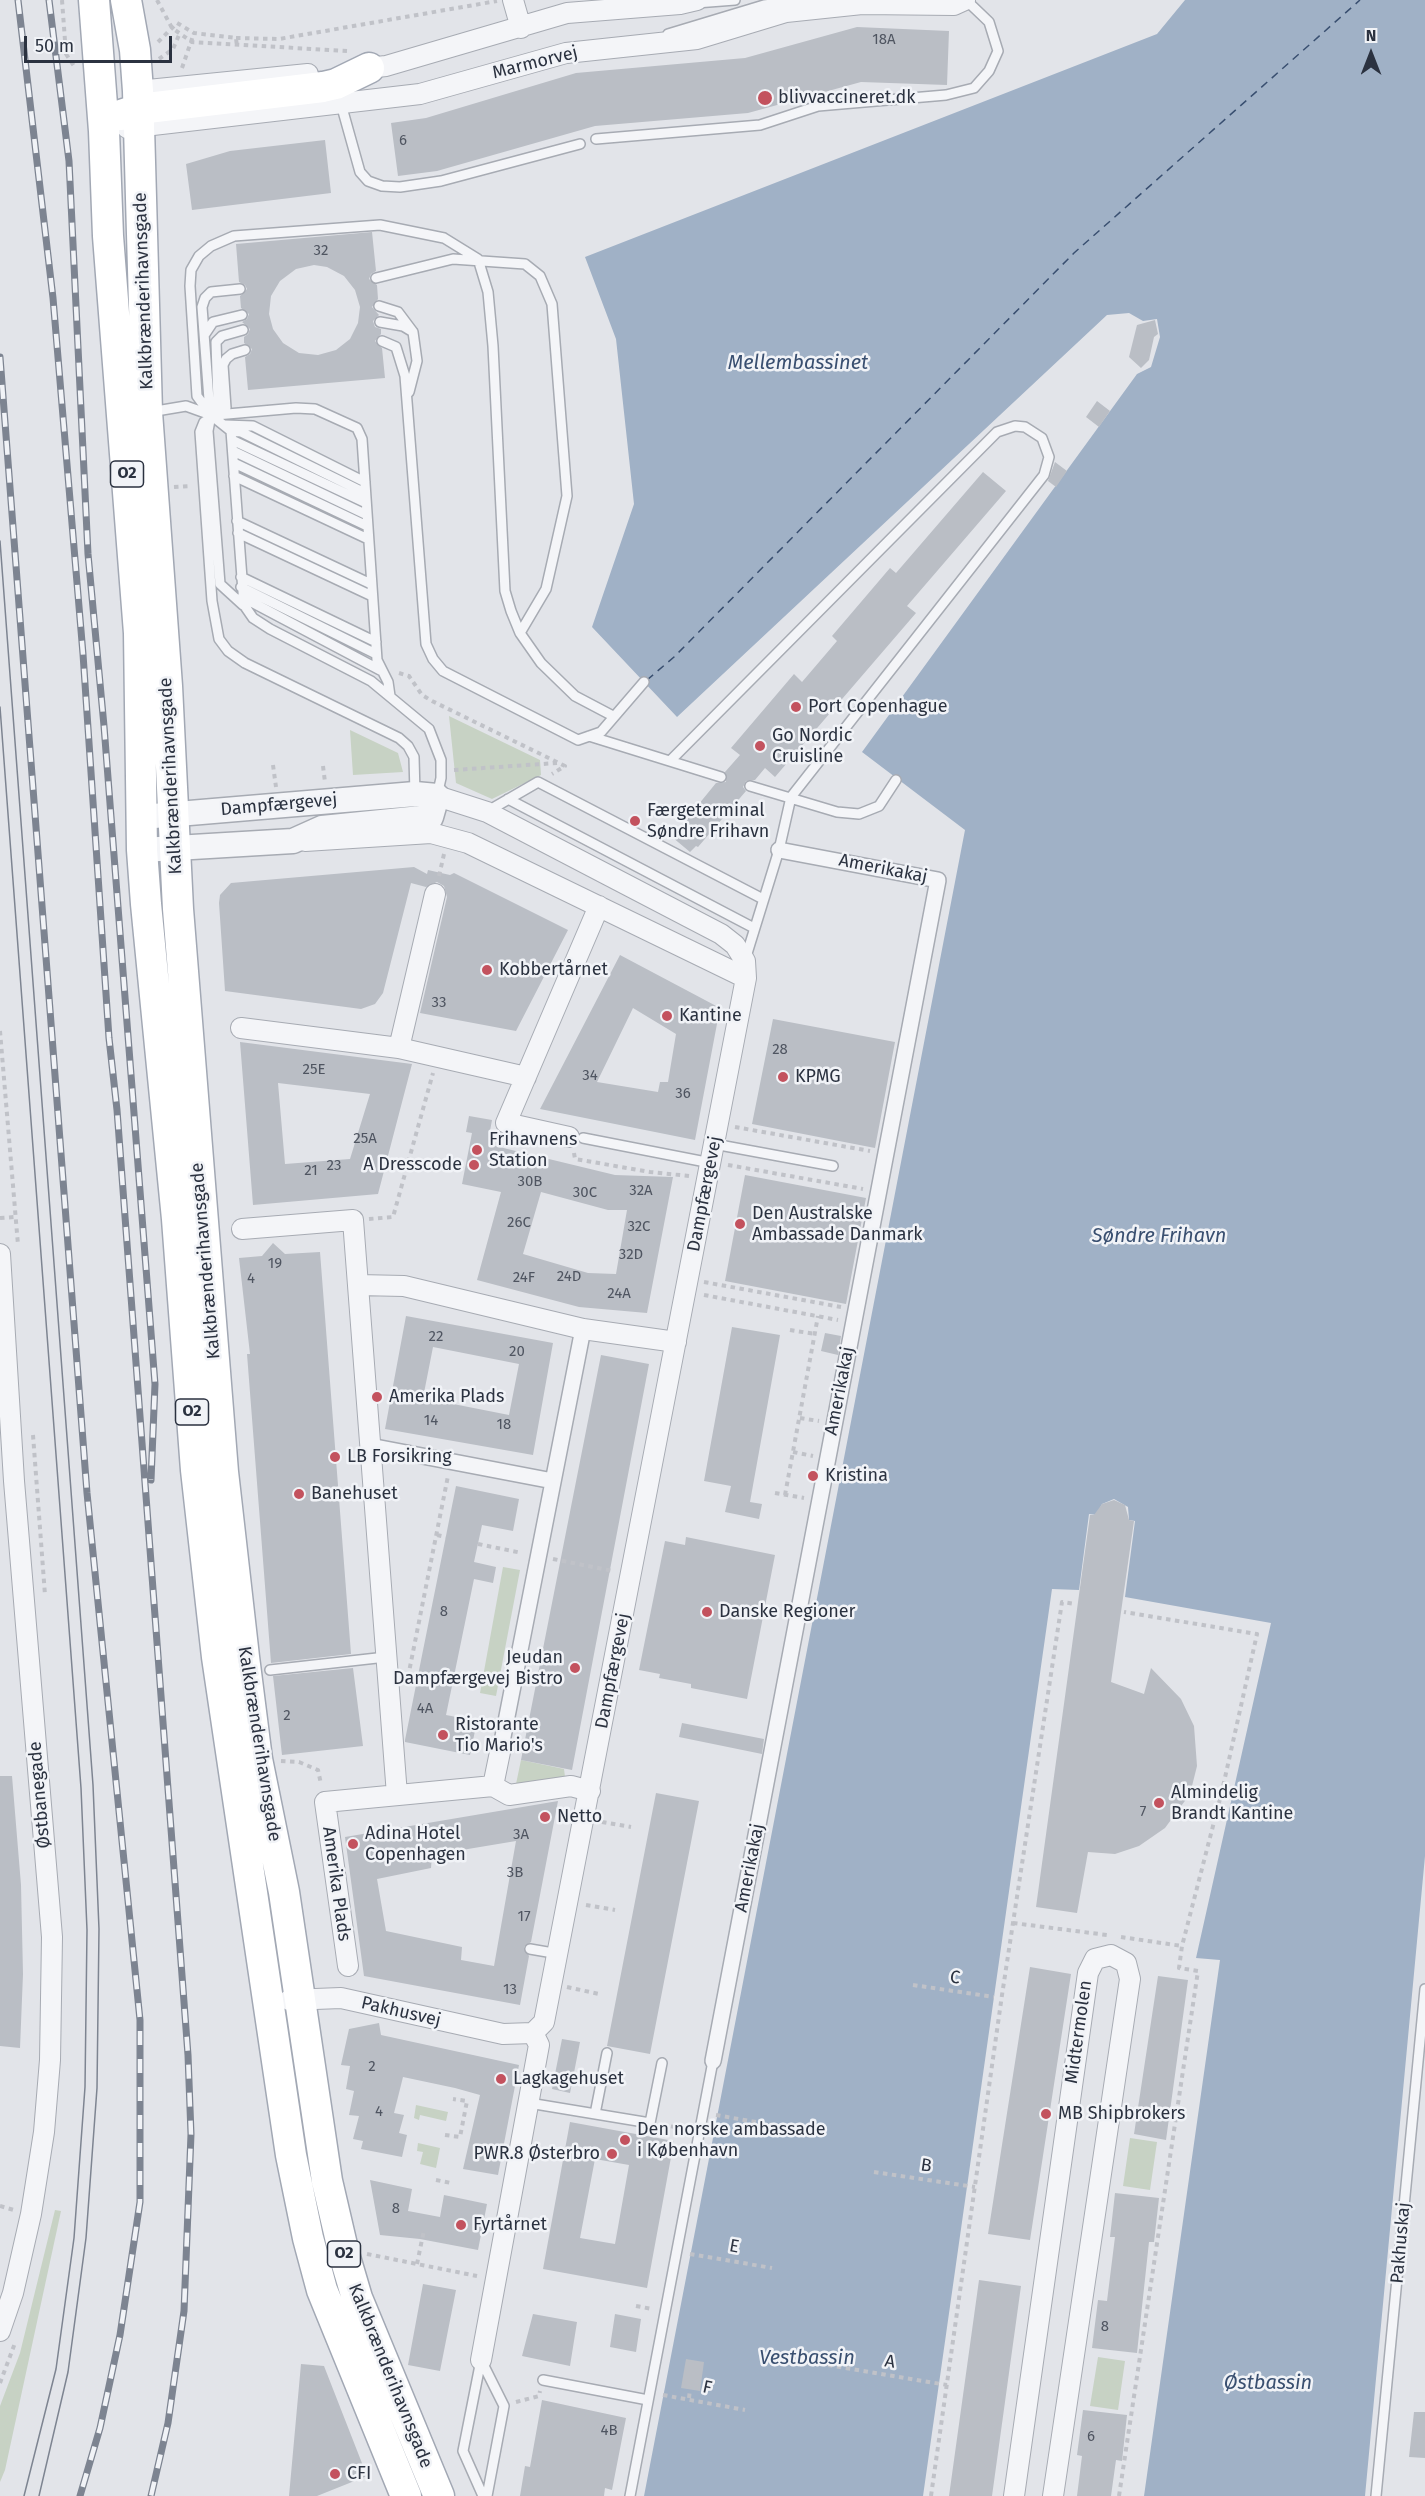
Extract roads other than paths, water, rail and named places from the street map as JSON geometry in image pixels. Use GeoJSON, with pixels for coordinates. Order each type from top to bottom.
{"type":"FeatureCollection","features":[{"type":"Feature","properties":{"kind":"main road","name":"Kalkbrænderihavnsgade"},"geometry":{"type":"LineString","coordinates":[[94,0],[104,131],[108,236],[135,413],[174,814],[178,909],[224,1472],[258,1759],[284,1892],[327,2181],[344,2254],[357,2298],[439,2496]]}},
{"type":"Feature","properties":{"kind":"main road","name":"Kalkbrænderihavnsgade"},"geometry":{"type":"LineString","coordinates":[[126,0],[135,50],[139,109],[135,413],[142,850],[177,1219],[198,1482],[217,1657],[291,2155],[322,2290],[406,2496]]}},
{"type":"Feature","properties":{"kind":"main road"},"geometry":{"type":"LineString","coordinates":[[104,131],[127,111],[290,92],[336,84],[361,60]]}},
{"type":"Feature","properties":{"kind":"street","name":"Marmorvej"},"geometry":{"type":"LineString","coordinates":[[513,0],[522,28]]}},
{"type":"Feature","properties":{"kind":"street","name":"Marmorvej"},"geometry":{"type":"LineString","coordinates":[[290,92],[341,104],[420,94],[566,53],[697,39],[786,12],[862,4],[954,5],[965,0]]}},
{"type":"Feature","properties":{"kind":"street","name":"Marmorvej"},"geometry":{"type":"LineString","coordinates":[[361,60],[386,66],[567,13],[688,2]]}},
{"type":"Feature","properties":{"kind":"street","name":"Dampfærgevej"},"geometry":{"type":"LineString","coordinates":[[415,826],[431,817],[426,795]]}},
{"type":"Feature","properties":{"kind":"street","name":"Dampfærgevej"},"geometry":{"type":"LineString","coordinates":[[142,817],[426,795],[487,812],[721,934],[735,945],[746,969],[553,1984],[544,2022],[533,2033]]}},
{"type":"Feature","properties":{"kind":"street","name":"Dampfærgevej"},"geometry":{"type":"LineString","coordinates":[[142,850],[293,841],[322,828],[415,826],[430,833],[468,843],[599,906],[746,969]]}},
{"type":"Feature","properties":{"kind":"street","name":"Amerikakaj"},"geometry":{"type":"LineString","coordinates":[[713,2061],[938,879],[779,850]]}},
{"type":"Feature","properties":{"kind":"street"},"geometry":{"type":"LineString","coordinates":[[399,1048],[435,894]]}},
{"type":"Feature","properties":{"kind":"street"},"geometry":{"type":"LineString","coordinates":[[576,1138],[506,1123],[599,906]]}},
{"type":"Feature","properties":{"kind":"street"},"geometry":{"type":"LineString","coordinates":[[241,1028],[399,1048],[438,1055],[526,1077]]}},
{"type":"Feature","properties":{"kind":"street"},"geometry":{"type":"LineString","coordinates":[[242,1229],[353,1220],[397,1795]]}},
{"type":"Feature","properties":{"kind":"street","name":"Østbanegade"},"geometry":{"type":"LineString","coordinates":[[0,1254],[7,1484],[52,1937],[50,2060],[44,2132],[31,2214],[13,2293],[0,2331]]}},
{"type":"Feature","properties":{"kind":"street"},"geometry":{"type":"LineString","coordinates":[[358,1285],[404,1286],[584,1329],[676,1342]]}},
{"type":"Feature","properties":{"kind":"street"},"geometry":{"type":"LineString","coordinates":[[493,1786],[584,1329]]}},
{"type":"Feature","properties":{"kind":"street"},"geometry":{"type":"LineString","coordinates":[[370,1446],[554,1481]]}},
{"type":"Feature","properties":{"kind":"street","name":"Amerika Plads"},"geometry":{"type":"LineString","coordinates":[[348,1966],[325,1802],[493,1786],[509,1795],[571,1786],[590,1791]]}},
{"type":"Feature","properties":{"kind":"street","name":"Midtermolen"},"geometry":{"type":"LineString","coordinates":[[1014,2496],[1088,1973],[1095,1959],[1111,1955],[1126,1963],[1130,1979],[1053,2496]]}},
{"type":"Feature","properties":{"kind":"street","name":"Pakhusvej"},"geometry":{"type":"LineString","coordinates":[[268,2003],[299,1998],[341,1998],[482,2031],[519,2035],[533,2033]]}},
{"type":"Feature","properties":{"kind":"street"},"geometry":{"type":"LineString","coordinates":[[481,2360],[539,2045],[533,2033]]}},
{"type":"Feature","properties":{"kind":"lane"},"geometry":{"type":"LineString","coordinates":[[688,2],[735,0]]}},
{"type":"Feature","properties":{"kind":"lane"},"geometry":{"type":"LineString","coordinates":[[634,45],[764,5],[802,0]]}},
{"type":"Feature","properties":{"kind":"lane"},"geometry":{"type":"LineString","coordinates":[[596,139],[760,125],[818,106],[946,95],[974,88],[989,71],[998,51],[989,22],[965,0]]}},
{"type":"Feature","properties":{"kind":"lane"},"geometry":{"type":"LineString","coordinates":[[341,104],[360,171],[368,181],[382,186],[400,187],[441,181],[580,144]]}},
{"type":"Feature","properties":{"kind":"lane"},"geometry":{"type":"LineString","coordinates":[[366,503],[229,432],[211,415],[197,396],[191,270],[198,256],[211,246],[234,236],[380,225],[444,238],[478,259],[488,292],[493,346],[505,591],[520,633],[541,663],[574,696],[613,716]]}},
{"type":"Feature","properties":{"kind":"lane"},"geometry":{"type":"LineString","coordinates":[[376,278],[453,259],[525,264],[540,276],[552,304],[567,496],[546,589],[520,633]]}},
{"type":"Feature","properties":{"kind":"lane"},"geometry":{"type":"LineString","coordinates":[[240,289],[211,292],[205,298],[202,307],[211,415],[208,431],[220,584],[376,642]]}},
{"type":"Feature","properties":{"kind":"lane"},"geometry":{"type":"LineString","coordinates":[[379,306],[398,312],[413,332],[417,361],[406,401]]}},
{"type":"Feature","properties":{"kind":"lane"},"geometry":{"type":"LineString","coordinates":[[204,336],[213,322],[242,315]]}},
{"type":"Feature","properties":{"kind":"lane"},"geometry":{"type":"LineString","coordinates":[[380,322],[403,326],[413,332]]}},
{"type":"Feature","properties":{"kind":"lane"},"geometry":{"type":"LineString","coordinates":[[243,330],[222,336],[216,342],[218,402],[200,432],[212,602],[219,639],[228,651],[245,663],[399,738],[408,746],[414,757],[426,795]]}},
{"type":"Feature","properties":{"kind":"lane"},"geometry":{"type":"LineString","coordinates":[[382,340],[396,347],[402,360],[426,644],[443,671],[578,740],[601,732],[644,682]]}},
{"type":"Feature","properties":{"kind":"lane"},"geometry":{"type":"LineString","coordinates":[[211,415],[226,408],[223,365],[226,359],[232,354],[245,350]]}},
{"type":"Feature","properties":{"kind":"lane"},"geometry":{"type":"LineString","coordinates":[[135,413],[186,406],[211,415],[296,408],[315,409],[357,429],[362,439],[376,654],[380,670],[388,682],[390,696]]}},
{"type":"Feature","properties":{"kind":"lane"},"geometry":{"type":"LineString","coordinates":[[229,432],[253,426],[365,482]]}},
{"type":"Feature","properties":{"kind":"lane"},"geometry":{"type":"LineString","coordinates":[[670,761],[997,432],[1015,426],[1034,431],[1047,446],[1049,457],[1044,475],[791,798],[779,850],[754,928],[746,969]]}},
{"type":"Feature","properties":{"kind":"lane"},"geometry":{"type":"LineString","coordinates":[[229,432],[234,463],[242,591],[253,618],[371,681],[429,729],[441,760],[441,771],[426,795]]}},
{"type":"Feature","properties":{"kind":"lane"},"geometry":{"type":"LineString","coordinates":[[229,432],[241,432],[365,493]]}},
{"type":"Feature","properties":{"kind":"lane"},"geometry":{"type":"LineString","coordinates":[[233,451],[367,515]]}},
{"type":"Feature","properties":{"kind":"lane"},"geometry":{"type":"LineString","coordinates":[[234,463],[367,526]]}},
{"type":"Feature","properties":{"kind":"lane"},"geometry":{"type":"LineString","coordinates":[[234,476],[368,539]]}},
{"type":"Feature","properties":{"kind":"lane"},"geometry":{"type":"LineString","coordinates":[[237,521],[371,584]]}},
{"type":"Feature","properties":{"kind":"lane"},"geometry":{"type":"LineString","coordinates":[[238,533],[372,596]]}},
{"type":"Feature","properties":{"kind":"lane"},"geometry":{"type":"LineString","coordinates":[[242,591],[376,654]]}},
{"type":"Feature","properties":{"kind":"lane"},"geometry":{"type":"LineString","coordinates":[[242,591],[380,670]]}},
{"type":"Feature","properties":{"kind":"lane"},"geometry":{"type":"LineString","coordinates":[[589,736],[721,777]]}},
{"type":"Feature","properties":{"kind":"lane"},"geometry":{"type":"LineString","coordinates":[[750,786],[837,812],[859,814],[879,806],[896,780]]}},
{"type":"Feature","properties":{"kind":"lane"},"geometry":{"type":"LineString","coordinates":[[487,812],[538,782],[763,899]]}},
{"type":"Feature","properties":{"kind":"lane"},"geometry":{"type":"LineString","coordinates":[[508,800],[754,928]]}},
{"type":"Feature","properties":{"kind":"lane"},"geometry":{"type":"LineString","coordinates":[[576,1138],[833,1166]]}},
{"type":"Feature","properties":{"kind":"lane"},"geometry":{"type":"LineString","coordinates":[[270,1670],[386,1657]]}},
{"type":"Feature","properties":{"kind":"lane"},"geometry":{"type":"LineString","coordinates":[[530,1949],[559,1954]]}},
{"type":"Feature","properties":{"kind":"lane","name":"Pakhuskaj"},"geometry":{"type":"LineString","coordinates":[[1376,2496],[1425,1989]]}},
{"type":"Feature","properties":{"kind":"lane"},"geometry":{"type":"LineString","coordinates":[[595,2114],[607,2053]]}},
{"type":"Feature","properties":{"kind":"lane"},"geometry":{"type":"LineString","coordinates":[[630,2496],[713,2061]]}},
{"type":"Feature","properties":{"kind":"lane"},"geometry":{"type":"LineString","coordinates":[[529,2103],[650,2123],[662,2063]]}},
{"type":"Feature","properties":{"kind":"lane"},"geometry":{"type":"LineString","coordinates":[[481,2360],[504,2406],[485,2496]]}},
{"type":"Feature","properties":{"kind":"lane"},"geometry":{"type":"LineString","coordinates":[[481,2360],[463,2451],[485,2496]]}},
{"type":"Feature","properties":{"kind":"lane"},"geometry":{"type":"LineString","coordinates":[[543,2380],[648,2400]]}},
{"type":"Feature","properties":{"kind":"water"},"geometry":{"type":"Polygon","coordinates":[[[1185,0],[1425,0],[1425,1856],[1365,2496],[1144,2496],[1220,1960],[1196,1958],[1271,1623],[1125,1597],[1135,1521],[1129,1520],[1128,1507],[1114,1499],[1102,1504],[1097,1515],[1089,1514],[1079,1590],[1052,1589],[923,2496],[644,2496],[965,830],[862,752],[1137,374],[1151,367],[1160,337],[1157,319],[1143,321],[1129,313],[1107,315],[677,717],[592,627],[634,504],[616,339],[585,257],[1157,34],[1185,0]]]}},
{"type":"Feature","properties":{"kind":"tram line"},"geometry":{"type":"LineString","coordinates":[[0,541],[93,1785],[99,1929],[97,2088],[86,2238],[68,2372],[39,2496]]}},
{"type":"Feature","properties":{"kind":"tram line"},"geometry":{"type":"LineString","coordinates":[[0,707],[81,1788],[87,1930],[85,2087],[74,2238],[56,2369],[24,2496]]}},
{"type":"Feature","properties":{"kind":"railway"},"geometry":{"type":"LineString","coordinates":[[18,0],[53,298],[83,654],[109,1038],[117,1110],[188,2055],[191,2134],[184,2311],[168,2423],[151,2496]]}},
{"type":"Feature","properties":{"kind":"railway"},"geometry":{"type":"LineString","coordinates":[[49,0],[69,161],[88,554],[104,726],[155,1384],[151,1480]]}},
{"type":"Feature","properties":{"kind":"railway"},"geometry":{"type":"LineString","coordinates":[[0,357],[87,1493],[140,2020],[140,2202],[120,2335],[100,2428],[80,2496]]}},
{"type":"Feature","properties":{"kind":"place","name":"blivvaccineret.dk"},"geometry":{"type":"Point","coordinates":[765,98]}},
{"type":"Feature","properties":{"kind":"place","name":"Port Copenhague"},"geometry":{"type":"Point","coordinates":[796,707]}},
{"type":"Feature","properties":{"kind":"place","name":"Go Nordic Cruisline"},"geometry":{"type":"Point","coordinates":[760,746]}},
{"type":"Feature","properties":{"kind":"place","name":"Færgeterminal Søndre Frihavn"},"geometry":{"type":"Point","coordinates":[635,821]}},
{"type":"Feature","properties":{"kind":"place","name":"Kobbertårnet"},"geometry":{"type":"Point","coordinates":[487,970]}},
{"type":"Feature","properties":{"kind":"place","name":"Kantine"},"geometry":{"type":"Point","coordinates":[667,1016]}},
{"type":"Feature","properties":{"kind":"place","name":"KPMG"},"geometry":{"type":"Point","coordinates":[783,1077]}},
{"type":"Feature","properties":{"kind":"place","name":"Frihavnens Station"},"geometry":{"type":"Point","coordinates":[477,1150]}},
{"type":"Feature","properties":{"kind":"place","name":"A Dresscode"},"geometry":{"type":"Point","coordinates":[474,1165]}},
{"type":"Feature","properties":{"kind":"place","name":"Den Australske Ambassade Danmark"},"geometry":{"type":"Point","coordinates":[740,1224]}},
{"type":"Feature","properties":{"kind":"place","name":"Amerika Plads"},"geometry":{"type":"Point","coordinates":[377,1397]}},
{"type":"Feature","properties":{"kind":"place","name":"LB Forsikring"},"geometry":{"type":"Point","coordinates":[335,1457]}},
{"type":"Feature","properties":{"kind":"place","name":"Kristina"},"geometry":{"type":"Point","coordinates":[813,1476]}},
{"type":"Feature","properties":{"kind":"place","name":"Banehuset"},"geometry":{"type":"Point","coordinates":[299,1494]}},
{"type":"Feature","properties":{"kind":"place","name":"Danske Regioner"},"geometry":{"type":"Point","coordinates":[707,1612]}},
{"type":"Feature","properties":{"kind":"place","name":"Jeudan Dampfærgevej Bistro"},"geometry":{"type":"Point","coordinates":[575,1668]}},
{"type":"Feature","properties":{"kind":"place","name":"Ristorante Tio Mario's"},"geometry":{"type":"Point","coordinates":[443,1735]}},
{"type":"Feature","properties":{"kind":"place","name":"Almindelig Brandt Kantine"},"geometry":{"type":"Point","coordinates":[1159,1803]}},
{"type":"Feature","properties":{"kind":"place","name":"Netto"},"geometry":{"type":"Point","coordinates":[545,1817]}},
{"type":"Feature","properties":{"kind":"place","name":"Adina Hotel Copenhagen"},"geometry":{"type":"Point","coordinates":[353,1844]}},
{"type":"Feature","properties":{"kind":"place","name":"Lagkagehuset"},"geometry":{"type":"Point","coordinates":[501,2079]}},
{"type":"Feature","properties":{"kind":"place","name":"MB Shipbrokers"},"geometry":{"type":"Point","coordinates":[1046,2114]}},
{"type":"Feature","properties":{"kind":"place","name":"Den norske ambassade i København"},"geometry":{"type":"Point","coordinates":[625,2140]}},
{"type":"Feature","properties":{"kind":"place","name":"PWR.8 Østerbro"},"geometry":{"type":"Point","coordinates":[612,2154]}},
{"type":"Feature","properties":{"kind":"place","name":"Fyrtårnet"},"geometry":{"type":"Point","coordinates":[461,2225]}},
{"type":"Feature","properties":{"kind":"place","name":"CFI"},"geometry":{"type":"Point","coordinates":[335,2474]}},
{"type":"Feature","properties":{"kind":"water label","name":"Mellembassinet"},"geometry":{"type":"Point","coordinates":[798,363]}},
{"type":"Feature","properties":{"kind":"water label","name":"Søndre Frihavn"},"geometry":{"type":"Point","coordinates":[1159,1236]}},
{"type":"Feature","properties":{"kind":"water label","name":"Vestbassin"},"geometry":{"type":"Point","coordinates":[807,2358]}},
{"type":"Feature","properties":{"kind":"water label","name":"Østbassin"},"geometry":{"type":"Point","coordinates":[1268,2383]}}]}
